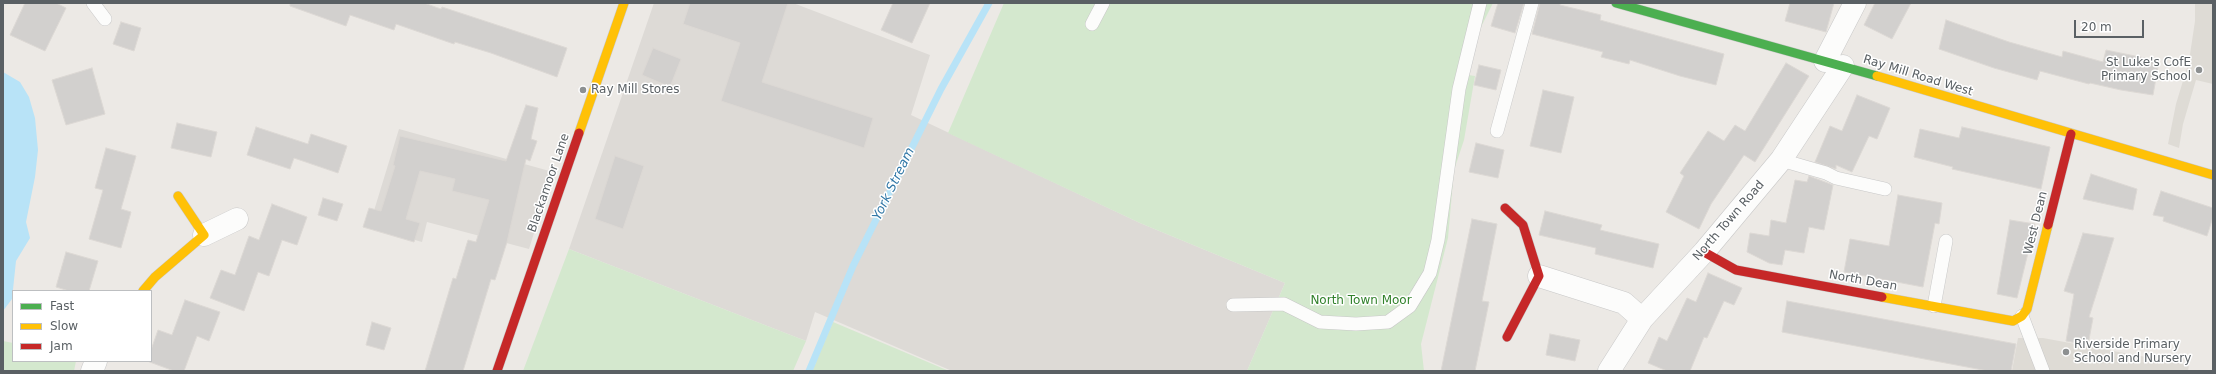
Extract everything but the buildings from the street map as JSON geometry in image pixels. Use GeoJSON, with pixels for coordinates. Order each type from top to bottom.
{"type":"FeatureCollection","features":[{"type":"Feature","properties":{"kind":"street","name":"Blackamoor Lane"},"geometry":{"type":"LineString","coordinates":[[498,371],[624,3]]}},
{"type":"Feature","properties":{"kind":"street","name":"Ray Mill Road West"},"geometry":{"type":"LineString","coordinates":[[1616,3],[1834,64],[2213,175]]}},
{"type":"Feature","properties":{"kind":"street","name":"North Town Road"},"geometry":{"type":"LineString","coordinates":[[1609,371],[1642,319],[1704,252],[1781,160],[1834,64],[1855,3]]}},
{"type":"Feature","properties":{"kind":"street","name":"West Dean"},"geometry":{"type":"LineString","coordinates":[[2022,316],[2027,309],[2071,134]]}},
{"type":"Feature","properties":{"kind":"street"},"geometry":{"type":"LineString","coordinates":[[178,196],[204,235]]}},
{"type":"Feature","properties":{"kind":"street"},"geometry":{"type":"LineString","coordinates":[[1505,208],[1523,226],[1539,276],[1508,337]]}},
{"type":"Feature","properties":{"kind":"street"},"geometry":{"type":"LineString","coordinates":[[144,290],[155,277],[204,235],[237,219]]}},
{"type":"Feature","properties":{"kind":"street","name":"North Dean"},"geometry":{"type":"LineString","coordinates":[[1704,252],[1736,270],[2013,320],[2022,316]]}},
{"type":"Feature","properties":{"kind":"street"},"geometry":{"type":"LineString","coordinates":[[1539,276],[1624,303],[1642,319]]}},
{"type":"Feature","properties":{"kind":"lane"},"geometry":{"type":"LineString","coordinates":[[93,3],[105,19]]}},
{"type":"Feature","properties":{"kind":"lane"},"geometry":{"type":"LineString","coordinates":[[1092,24],[1102,3]]}},
{"type":"Feature","properties":{"kind":"lane"},"geometry":{"type":"LineString","coordinates":[[1234,305],[1284,304],[1320,322],[1356,324],[1388,322],[1410,306],[1430,273],[1438,240],[1459,89],[1480,3]]}},
{"type":"Feature","properties":{"kind":"lane"},"geometry":{"type":"LineString","coordinates":[[1497,132],[1532,3]]}},
{"type":"Feature","properties":{"kind":"lane"},"geometry":{"type":"LineString","coordinates":[[1781,160],[1826,173],[1836,178],[1885,188]]}},
{"type":"Feature","properties":{"kind":"lane"},"geometry":{"type":"LineString","coordinates":[[1934,306],[1946,241]]}},
{"type":"Feature","properties":{"kind":"lane"},"geometry":{"type":"LineString","coordinates":[[2022,316],[2043,371]]}},
{"type":"Feature","properties":{"kind":"shaded area"},"geometry":{"type":"Polygon","coordinates":[[[654,3],[793,3],[930,55],[911,115],[1140,223],[1285,283],[1247,371],[952,371],[815,312],[806,341],[569,249],[654,3]]]}},
{"type":"Feature","properties":{"kind":"shaded area","name":"St Luke's CofE Primary School"},"geometry":{"type":"Polygon","coordinates":[[[2195,3],[2213,3],[2213,84],[2196,80],[2183,124],[2179,148],[2168,144],[2176,104],[2189,61],[2195,21],[2195,3]]]}},
{"type":"Feature","properties":{"kind":"shaded area"},"geometry":{"type":"Polygon","coordinates":[[[399,129],[553,172],[529,249],[427,222],[422,242],[369,227],[399,129]]]}},
{"type":"Feature","properties":{"kind":"shaded area","name":"Riverside Primary School and Nursery"},"geometry":{"type":"Polygon","coordinates":[[[2018,338],[2043,338],[2189,365],[2188,371],[2012,371],[2018,338]]]}},
{"type":"Feature","properties":{"kind":"green space","name":"North Town Moor"},"geometry":{"type":"Polygon","coordinates":[[[1004,3],[1493,3],[1476,37],[1468,75],[1475,76],[1464,140],[1454,170],[1448,238],[1421,344],[1424,371],[1247,371],[1285,283],[1140,223],[948,133],[1004,3]]]}},
{"type":"Feature","properties":{"kind":"green space"},"geometry":{"type":"Polygon","coordinates":[[[569,249],[806,341],[793,371],[523,371],[569,249]]]}},
{"type":"Feature","properties":{"kind":"green space"},"geometry":{"type":"Polygon","coordinates":[[[833,322],[949,371],[812,371],[833,322]]]}},
{"type":"Feature","properties":{"kind":"green space"},"geometry":{"type":"Polygon","coordinates":[[[3,341],[12,343],[12,362],[76,362],[74,371],[3,371],[3,341]]]}},
{"type":"Feature","properties":{"kind":"water"},"geometry":{"type":"Polygon","coordinates":[[[3,72],[20,82],[29,97],[35,118],[38,150],[35,177],[26,222],[30,238],[16,261],[12,299],[3,311],[3,72]]]}},
{"type":"Feature","properties":{"kind":"waterway","name":"York Stream"},"geometry":{"type":"LineString","coordinates":[[809,371],[853,266],[941,89],[989,3]]}},
{"type":"Feature","properties":{"kind":"traffic: fast"},"geometry":{"type":"LineString","coordinates":[[1616,3],[1877,76]]}},
{"type":"Feature","properties":{"kind":"traffic: slow"},"geometry":{"type":"LineString","coordinates":[[579,133],[624,3]]}},
{"type":"Feature","properties":{"kind":"traffic: slow"},"geometry":{"type":"LineString","coordinates":[[1877,76],[2213,175]]}},
{"type":"Feature","properties":{"kind":"traffic: slow"},"geometry":{"type":"LineString","coordinates":[[144,290],[155,277],[204,235],[178,196]]}},
{"type":"Feature","properties":{"kind":"traffic: slow"},"geometry":{"type":"LineString","coordinates":[[1882,297],[2013,321],[2022,316],[2027,309],[2048,225]]}},
{"type":"Feature","properties":{"kind":"traffic: jam"},"geometry":{"type":"LineString","coordinates":[[497,371],[579,133]]}},
{"type":"Feature","properties":{"kind":"traffic: jam"},"geometry":{"type":"LineString","coordinates":[[2048,225],[2071,134]]}},
{"type":"Feature","properties":{"kind":"traffic: jam"},"geometry":{"type":"LineString","coordinates":[[1505,208],[1523,225],[1539,276],[1507,337]]}},
{"type":"Feature","properties":{"kind":"traffic: jam"},"geometry":{"type":"LineString","coordinates":[[1704,252],[1736,270],[1882,297]]}},
{"type":"Feature","properties":{"kind":"place","name":"St Luke's CofE Primary School"},"geometry":{"type":"Point","coordinates":[2199,70]}},
{"type":"Feature","properties":{"kind":"place","name":"Ray Mill Stores"},"geometry":{"type":"Point","coordinates":[583,90]}},
{"type":"Feature","properties":{"kind":"place","name":"Riverside Primary School and Nursery"},"geometry":{"type":"Point","coordinates":[2066,352]}}]}
